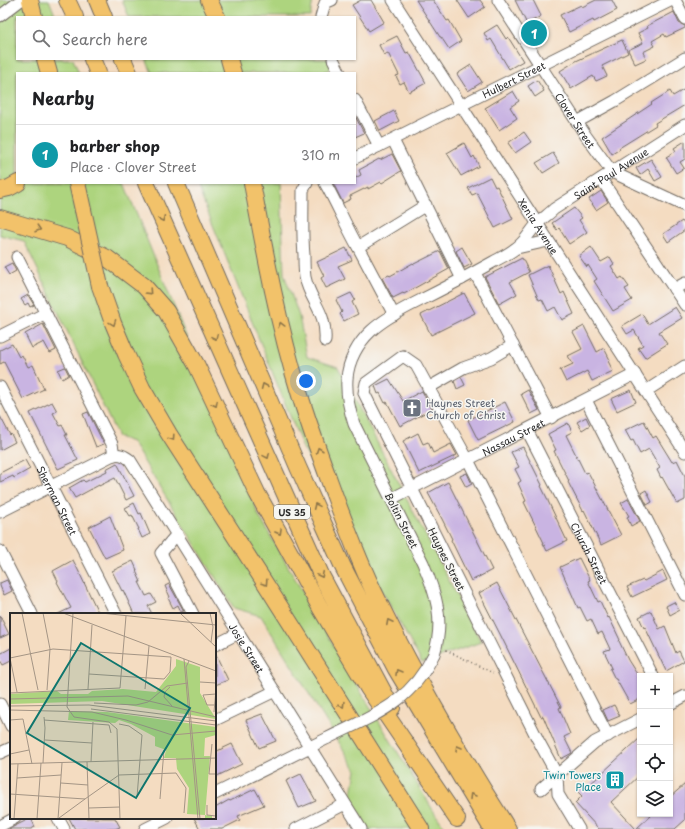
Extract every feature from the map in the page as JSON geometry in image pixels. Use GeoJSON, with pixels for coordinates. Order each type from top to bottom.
{"type":"FeatureCollection","features":[{"type":"Feature","properties":{"kind":"highway"},"geometry":{"type":"LineString","coordinates":[[30,0],[34,16]]}},
{"type":"Feature","properties":{"kind":"highway"},"geometry":{"type":"LineString","coordinates":[[67,0],[75,16]]}},
{"type":"Feature","properties":{"kind":"highway"},"geometry":{"type":"LineString","coordinates":[[97,0],[104,16]]}},
{"type":"Feature","properties":{"kind":"highway"},"geometry":{"type":"LineString","coordinates":[[209,0],[217,16]]}},
{"type":"Feature","properties":{"kind":"highway"},"geometry":{"type":"LineString","coordinates":[[44,60],[45,72]]}},
{"type":"Feature","properties":{"kind":"highway"},"geometry":{"type":"LineString","coordinates":[[44,60],[49,72]]}},
{"type":"Feature","properties":{"kind":"highway"},"geometry":{"type":"LineString","coordinates":[[92,60],[98,72]]}},
{"type":"Feature","properties":{"kind":"highway"},"geometry":{"type":"LineString","coordinates":[[122,60],[128,72]]}},
{"type":"Feature","properties":{"kind":"highway"},"geometry":{"type":"LineString","coordinates":[[229,60],[233,72]]}},
{"type":"Feature","properties":{"kind":"highway"},"geometry":{"type":"LineString","coordinates":[[0,190],[9,188],[16,184]]}},
{"type":"Feature","properties":{"kind":"highway"},"geometry":{"type":"LineString","coordinates":[[77,184],[100,286],[113,323],[142,388],[169,434],[265,582],[421,829]]}},
{"type":"Feature","properties":{"kind":"highway","name":"US 35"},"geometry":{"type":"LineString","coordinates":[[146,184],[322,577],[414,748],[460,824]]}},
{"type":"Feature","properties":{"kind":"highway","name":"US 35"},"geometry":{"type":"LineString","coordinates":[[176,184],[298,467],[343,567],[396,669],[492,829]]}},
{"type":"Feature","properties":{"kind":"highway"},"geometry":{"type":"LineString","coordinates":[[252,184],[280,320],[299,392],[326,473],[349,534],[376,595],[405,653],[473,775],[508,829]]}},
{"type":"Feature","properties":{"kind":"highway"},"geometry":{"type":"LineString","coordinates":[[0,218],[66,238],[107,258],[144,286],[166,311],[197,366],[257,492],[322,609],[368,688],[460,824]]}},
{"type":"Feature","properties":{"kind":"street"},"geometry":{"type":"LineString","coordinates":[[0,16],[21,0]]}},
{"type":"Feature","properties":{"kind":"street","name":"Xenia Avenue"},"geometry":{"type":"LineString","coordinates":[[393,0],[646,391],[681,439],[685,452]]}},
{"type":"Feature","properties":{"kind":"street","name":"Clover Street"},"geometry":{"type":"LineString","coordinates":[[498,0],[577,122],[612,172]]}},
{"type":"Feature","properties":{"kind":"street","name":"Hulbert Street"},"geometry":{"type":"LineString","coordinates":[[356,158],[672,0]]}},
{"type":"Feature","properties":{"kind":"street"},"geometry":{"type":"LineString","coordinates":[[675,0],[685,19]]}},
{"type":"Feature","properties":{"kind":"street"},"geometry":{"type":"LineString","coordinates":[[321,16],[328,2]]}},
{"type":"Feature","properties":{"kind":"street"},"geometry":{"type":"LineString","coordinates":[[577,122],[615,101],[685,58]]}},
{"type":"Feature","properties":{"kind":"street"},"geometry":{"type":"LineString","coordinates":[[334,60],[340,72]]}},
{"type":"Feature","properties":{"kind":"street"},"geometry":{"type":"LineString","coordinates":[[356,102],[379,146]]}},
{"type":"Feature","properties":{"kind":"street","name":"Saint Paul Avenue"},"geometry":{"type":"LineString","coordinates":[[537,224],[554,209],[685,125]]}},
{"type":"Feature","properties":{"kind":"street"},"geometry":{"type":"LineString","coordinates":[[393,140],[462,279]]}},
{"type":"Feature","properties":{"kind":"street"},"geometry":{"type":"LineString","coordinates":[[612,172],[685,206]]}},
{"type":"Feature","properties":{"kind":"street"},"geometry":{"type":"LineString","coordinates":[[601,179],[685,305]]}},
{"type":"Feature","properties":{"kind":"street"},"geometry":{"type":"LineString","coordinates":[[306,184],[303,190],[303,245],[305,276],[307,284],[322,314],[325,324],[325,341]]}},
{"type":"Feature","properties":{"kind":"street"},"geometry":{"type":"LineString","coordinates":[[326,184],[335,200],[342,219],[394,315]]}},
{"type":"Feature","properties":{"kind":"street"},"geometry":{"type":"LineString","coordinates":[[358,247],[426,205]]}},
{"type":"Feature","properties":{"kind":"street","name":"Boltin Street"},"geometry":{"type":"LineString","coordinates":[[216,794],[376,714],[401,699],[420,680],[428,667],[436,650],[439,626],[437,600],[423,563],[354,424],[349,408],[347,392],[347,378],[350,365],[355,352],[372,330],[394,315],[475,272],[516,248],[529,236],[537,224]]}},
{"type":"Feature","properties":{"kind":"street"},"geometry":{"type":"LineString","coordinates":[[516,248],[548,240]]}},
{"type":"Feature","properties":{"kind":"street"},"geometry":{"type":"LineString","coordinates":[[0,512],[114,455],[112,444],[17,257]]}},
{"type":"Feature","properties":{"kind":"street"},"geometry":{"type":"LineString","coordinates":[[475,272],[552,418]]}},
{"type":"Feature","properties":{"kind":"street"},"geometry":{"type":"LineString","coordinates":[[674,289],[685,283]]}},
{"type":"Feature","properties":{"kind":"street"},"geometry":{"type":"LineString","coordinates":[[0,336],[44,314],[47,316]]}},
{"type":"Feature","properties":{"kind":"street"},"geometry":{"type":"LineString","coordinates":[[513,345],[491,358],[462,368],[428,388],[468,460],[608,736]]}},
{"type":"Feature","properties":{"kind":"street","name":"Haynes Street"},"geometry":{"type":"LineString","coordinates":[[428,388],[416,366],[403,356],[366,383],[364,393],[411,489],[557,774]]}},
{"type":"Feature","properties":{"kind":"street"},"geometry":{"type":"LineString","coordinates":[[646,391],[685,366]]}},
{"type":"Feature","properties":{"kind":"street","name":"Nassau Street"},"geometry":{"type":"LineString","coordinates":[[391,499],[552,418],[635,374]]}},
{"type":"Feature","properties":{"kind":"street","name":"Sherman Street"},"geometry":{"type":"LineString","coordinates":[[0,387],[115,613]]}},
{"type":"Feature","properties":{"kind":"street"},"geometry":{"type":"LineString","coordinates":[[586,400],[685,595]]}},
{"type":"Feature","properties":{"kind":"street","name":"Church Street"},"geometry":{"type":"LineString","coordinates":[[527,430],[650,673]]}},
{"type":"Feature","properties":{"kind":"street","name":"Josie Street"},"geometry":{"type":"LineString","coordinates":[[114,455],[119,454],[130,460],[361,829]]}},
{"type":"Feature","properties":{"kind":"street"},"geometry":{"type":"LineString","coordinates":[[177,534],[161,553],[191,613]]}},
{"type":"Feature","properties":{"kind":"street"},"geometry":{"type":"LineString","coordinates":[[0,551],[31,613]]}},
{"type":"Feature","properties":{"kind":"street"},"geometry":{"type":"LineString","coordinates":[[216,644],[239,633]]}},
{"type":"Feature","properties":{"kind":"street"},"geometry":{"type":"LineString","coordinates":[[216,720],[275,691]]}},
{"type":"Feature","properties":{"kind":"street"},"geometry":{"type":"LineString","coordinates":[[673,702],[685,696]]}},
{"type":"Feature","properties":{"kind":"street"},"geometry":{"type":"LineString","coordinates":[[0,704],[10,724]]}},
{"type":"Feature","properties":{"kind":"street"},"geometry":{"type":"LineString","coordinates":[[541,789],[595,742],[637,721]]}},
{"type":"Feature","properties":{"kind":"street"},"geometry":{"type":"LineString","coordinates":[[0,753],[10,748]]}},
{"type":"Feature","properties":{"kind":"street"},"geometry":{"type":"LineString","coordinates":[[557,774],[558,794],[579,829]]}},
{"type":"Feature","properties":{"kind":"street"},"geometry":{"type":"LineString","coordinates":[[296,829],[346,804]]}},
{"type":"Feature","properties":{"kind":"street"},"geometry":{"type":"LineString","coordinates":[[0,826],[13,819]]}},
{"type":"Feature","properties":{"kind":"street"},"geometry":{"type":"LineString","coordinates":[[59,819],[64,829]]}},
{"type":"Feature","properties":{"kind":"street"},"geometry":{"type":"LineString","coordinates":[[145,829],[165,819]]}},
{"type":"Feature","properties":{"kind":"path"},"geometry":{"type":"LineString","coordinates":[[436,650],[509,681]]}},
{"type":"Feature","properties":{"kind":"green space"},"geometry":{"type":"Polygon","coordinates":[[[0,0],[49,0],[56,16],[16,16],[16,60],[73,60],[79,72],[16,72],[16,184],[124,184],[259,516],[347,669],[446,829],[369,829],[351,799],[356,770],[261,616],[234,608],[132,442],[118,437],[24,241],[0,235],[0,0]]]}},
{"type":"Feature","properties":{"kind":"green space"},"geometry":{"type":"Polygon","coordinates":[[[122,0],[313,0],[310,16],[129,16],[122,0]]]}},
{"type":"Feature","properties":{"kind":"green space"},"geometry":{"type":"Polygon","coordinates":[[[146,60],[328,60],[332,68],[325,72],[152,72],[146,60]]]}},
{"type":"Feature","properties":{"kind":"green space"},"geometry":{"type":"Polygon","coordinates":[[[196,184],[281,184],[284,274],[299,316],[307,357],[338,367],[481,642],[422,663],[303,448],[196,184]]]}},
{"type":"Feature","properties":{"kind":"building"},"geometry":{"type":"Polygon","coordinates":[[[361,0],[371,0],[384,22],[369,31],[352,5],[361,0]]]}},
{"type":"Feature","properties":{"kind":"building"},"geometry":{"type":"Polygon","coordinates":[[[416,0],[433,0],[447,21],[449,20],[461,41],[449,49],[416,0]]]}},
{"type":"Feature","properties":{"kind":"building"},"geometry":{"type":"Polygon","coordinates":[[[457,0],[480,0],[485,7],[469,18],[457,0]]]}},
{"type":"Feature","properties":{"kind":"building"},"geometry":{"type":"Polygon","coordinates":[[[515,0],[533,0],[541,16],[527,24],[515,0]]]}},
{"type":"Feature","properties":{"kind":"building"},"geometry":{"type":"Polygon","coordinates":[[[596,0],[612,0],[617,10],[594,22],[593,20],[569,32],[560,15],[596,0]]]}},
{"type":"Feature","properties":{"kind":"building"},"geometry":{"type":"Polygon","coordinates":[[[674,12],[679,23],[685,26],[685,28],[666,37],[664,34],[652,41],[655,46],[643,52],[646,59],[635,64],[628,50],[643,43],[638,33],[648,28],[647,26],[674,12]]]}},
{"type":"Feature","properties":{"kind":"building"},"geometry":{"type":"Polygon","coordinates":[[[497,25],[506,39],[508,37],[523,61],[509,69],[491,39],[488,41],[484,33],[497,25]]]}},
{"type":"Feature","properties":{"kind":"building"},"geometry":{"type":"Polygon","coordinates":[[[397,36],[406,53],[409,52],[426,83],[409,92],[404,82],[400,84],[396,76],[399,75],[388,53],[384,55],[379,45],[397,36]]]}},
{"type":"Feature","properties":{"kind":"building"},"geometry":{"type":"Polygon","coordinates":[[[622,40],[628,53],[602,66],[607,76],[596,81],[593,76],[571,89],[560,71],[576,61],[622,40]]]}},
{"type":"Feature","properties":{"kind":"building"},"geometry":{"type":"Polygon","coordinates":[[[471,65],[482,82],[468,91],[457,74],[471,65]]]}},
{"type":"Feature","properties":{"kind":"building"},"geometry":{"type":"Polygon","coordinates":[[[537,80],[544,91],[535,97],[528,86],[537,80]]]}},
{"type":"Feature","properties":{"kind":"building"},"geometry":{"type":"Polygon","coordinates":[[[685,89],[685,105],[655,123],[656,125],[612,154],[602,137],[670,91],[673,96],[685,89]]]}},
{"type":"Feature","properties":{"kind":"building"},"geometry":{"type":"Polygon","coordinates":[[[513,91],[519,101],[510,107],[517,118],[499,130],[485,108],[513,91]]]}},
{"type":"Feature","properties":{"kind":"building"},"geometry":{"type":"Polygon","coordinates":[[[394,111],[399,121],[380,131],[375,121],[394,111]]]}},
{"type":"Feature","properties":{"kind":"building"},"geometry":{"type":"Polygon","coordinates":[[[356,118],[364,133],[356,137],[356,118]]]}},
{"type":"Feature","properties":{"kind":"building"},"geometry":{"type":"Polygon","coordinates":[[[524,132],[531,142],[515,153],[508,143],[524,132]]]}},
{"type":"Feature","properties":{"kind":"building"},"geometry":{"type":"Polygon","coordinates":[[[685,141],[685,159],[680,162],[684,168],[676,173],[666,157],[676,151],[674,148],[685,141]]]}},
{"type":"Feature","properties":{"kind":"building"},"geometry":{"type":"Polygon","coordinates":[[[464,143],[472,158],[474,156],[479,166],[461,176],[447,153],[464,143]]]}},
{"type":"Feature","properties":{"kind":"building"},"geometry":{"type":"Polygon","coordinates":[[[553,153],[559,163],[543,173],[536,163],[553,153]]]}},
{"type":"Feature","properties":{"kind":"building"},"geometry":{"type":"Polygon","coordinates":[[[392,154],[401,171],[382,183],[381,182],[368,189],[368,187],[350,196],[351,199],[343,203],[334,184],[356,184],[356,178],[361,175],[359,170],[379,159],[380,160],[392,154]]]}},
{"type":"Feature","properties":{"kind":"building"},"geometry":{"type":"Polygon","coordinates":[[[651,159],[662,177],[655,181],[648,169],[640,175],[636,168],[651,159]]]}},
{"type":"Feature","properties":{"kind":"building"},"geometry":{"type":"Polygon","coordinates":[[[490,177],[495,187],[497,186],[513,219],[495,228],[477,193],[472,195],[468,188],[490,177]]]}},
{"type":"Feature","properties":{"kind":"building"},"geometry":{"type":"Polygon","coordinates":[[[601,191],[608,202],[596,210],[589,199],[601,191]]]}},
{"type":"Feature","properties":{"kind":"building"},"geometry":{"type":"Polygon","coordinates":[[[574,208],[582,218],[579,220],[587,232],[569,244],[559,228],[557,230],[552,223],[574,208]]]}},
{"type":"Feature","properties":{"kind":"building"},"geometry":{"type":"Polygon","coordinates":[[[682,221],[685,225],[685,230],[668,242],[663,234],[682,221]]]}},
{"type":"Feature","properties":{"kind":"building"},"geometry":{"type":"Polygon","coordinates":[[[462,247],[472,264],[464,268],[456,251],[462,247]]]}},
{"type":"Feature","properties":{"kind":"building"},"geometry":{"type":"Polygon","coordinates":[[[591,247],[601,262],[610,257],[614,264],[611,266],[619,279],[622,277],[629,287],[625,289],[632,300],[613,311],[594,281],[597,279],[588,265],[587,267],[579,256],[591,247]]]}},
{"type":"Feature","properties":{"kind":"building"},"geometry":{"type":"Polygon","coordinates":[[[346,248],[352,260],[338,266],[345,279],[326,288],[321,278],[324,276],[317,262],[346,248]]]}},
{"type":"Feature","properties":{"kind":"building"},"geometry":{"type":"Polygon","coordinates":[[[440,251],[449,269],[404,294],[403,293],[393,298],[382,278],[389,275],[390,276],[413,263],[414,264],[440,251]]]}},
{"type":"Feature","properties":{"kind":"building"},"geometry":{"type":"Polygon","coordinates":[[[522,258],[529,272],[510,282],[517,294],[499,304],[485,277],[522,258]]]}},
{"type":"Feature","properties":{"kind":"building"},"geometry":{"type":"Polygon","coordinates":[[[12,263],[16,271],[9,275],[4,267],[12,263]]]}},
{"type":"Feature","properties":{"kind":"building"},"geometry":{"type":"Polygon","coordinates":[[[548,265],[561,294],[564,292],[574,314],[562,320],[555,307],[548,311],[542,299],[539,300],[528,275],[548,265]]]}},
{"type":"Feature","properties":{"kind":"building"},"geometry":{"type":"Polygon","coordinates":[[[351,293],[355,300],[352,302],[358,314],[344,321],[340,314],[342,312],[336,300],[351,293]]]}},
{"type":"Feature","properties":{"kind":"building"},"geometry":{"type":"Polygon","coordinates":[[[464,293],[475,313],[431,335],[421,315],[464,293]]]}},
{"type":"Feature","properties":{"kind":"building"},"geometry":{"type":"Polygon","coordinates":[[[28,295],[34,305],[30,307],[28,303],[25,305],[21,299],[28,295]]]}},
{"type":"Feature","properties":{"kind":"building"},"geometry":{"type":"Polygon","coordinates":[[[675,307],[682,318],[659,332],[667,344],[645,358],[638,348],[643,345],[634,330],[627,334],[622,326],[642,314],[648,324],[675,307]]]}},
{"type":"Feature","properties":{"kind":"building"},"geometry":{"type":"Polygon","coordinates":[[[43,324],[56,350],[50,353],[44,342],[32,348],[25,334],[43,324]]]}},
{"type":"Feature","properties":{"kind":"building"},"geometry":{"type":"Polygon","coordinates":[[[584,326],[597,352],[604,348],[610,360],[608,361],[613,371],[592,381],[587,371],[566,382],[560,370],[573,364],[568,356],[582,349],[573,332],[584,326]]]}},
{"type":"Feature","properties":{"kind":"building"},"geometry":{"type":"Polygon","coordinates":[[[12,344],[19,357],[22,355],[28,367],[33,365],[44,389],[23,399],[4,362],[0,364],[0,350],[12,344]]]}},
{"type":"Feature","properties":{"kind":"building"},"geometry":{"type":"Polygon","coordinates":[[[65,367],[69,375],[62,379],[58,370],[65,367]]]}},
{"type":"Feature","properties":{"kind":"building"},"geometry":{"type":"Polygon","coordinates":[[[461,377],[465,385],[457,389],[454,381],[461,377]]]}},
{"type":"Feature","properties":{"kind":"building","name":"Haynes Street Church of Christ"},"geometry":{"type":"Polygon","coordinates":[[[389,379],[403,401],[422,391],[432,409],[400,426],[387,402],[385,403],[380,393],[378,394],[375,386],[389,379]]]}},
{"type":"Feature","properties":{"kind":"building"},"geometry":{"type":"Polygon","coordinates":[[[528,390],[539,410],[531,414],[521,394],[528,390]]]}},
{"type":"Feature","properties":{"kind":"building"},"geometry":{"type":"Polygon","coordinates":[[[631,390],[636,402],[617,411],[611,399],[631,390]]]}},
{"type":"Feature","properties":{"kind":"building"},"geometry":{"type":"Polygon","coordinates":[[[52,402],[57,411],[53,413],[60,426],[62,425],[67,435],[65,435],[78,460],[58,469],[30,413],[52,402]]]}},
{"type":"Feature","properties":{"kind":"building"},"geometry":{"type":"Polygon","coordinates":[[[505,402],[515,422],[478,440],[468,420],[505,402]]]}},
{"type":"Feature","properties":{"kind":"building"},"geometry":{"type":"Polygon","coordinates":[[[88,412],[104,444],[96,447],[83,414],[88,412]]]}},
{"type":"Feature","properties":{"kind":"building"},"geometry":{"type":"Polygon","coordinates":[[[0,416],[15,442],[0,450],[0,416]]]}},
{"type":"Feature","properties":{"kind":"building"},"geometry":{"type":"Polygon","coordinates":[[[586,417],[590,425],[582,430],[577,422],[586,417]]]}},
{"type":"Feature","properties":{"kind":"building"},"geometry":{"type":"Polygon","coordinates":[[[644,421],[653,438],[656,436],[672,462],[677,460],[685,476],[685,500],[677,504],[662,477],[661,478],[657,470],[660,468],[649,449],[640,454],[633,440],[631,441],[625,430],[644,421]]]}},
{"type":"Feature","properties":{"kind":"building"},"geometry":{"type":"Polygon","coordinates":[[[568,423],[572,432],[566,435],[585,473],[588,472],[621,535],[601,545],[568,482],[569,481],[554,451],[556,450],[548,434],[568,423]]]}},
{"type":"Feature","properties":{"kind":"building"},"geometry":{"type":"Polygon","coordinates":[[[418,433],[423,444],[428,442],[433,453],[451,444],[457,455],[419,473],[403,441],[418,433]]]}},
{"type":"Feature","properties":{"kind":"building"},"geometry":{"type":"Polygon","coordinates":[[[523,447],[567,541],[547,551],[524,502],[526,501],[518,483],[521,481],[515,469],[519,467],[511,452],[523,447]]]}},
{"type":"Feature","properties":{"kind":"building"},"geometry":{"type":"Polygon","coordinates":[[[25,460],[30,469],[14,478],[13,476],[0,482],[0,473],[25,460]]]}},
{"type":"Feature","properties":{"kind":"building"},"geometry":{"type":"Polygon","coordinates":[[[117,463],[134,496],[126,500],[115,478],[75,498],[69,488],[83,480],[85,482],[107,471],[106,469],[117,463]]]}},
{"type":"Feature","properties":{"kind":"building"},"geometry":{"type":"Polygon","coordinates":[[[467,473],[472,484],[466,487],[460,476],[467,473]]]}},
{"type":"Feature","properties":{"kind":"building"},"geometry":{"type":"Polygon","coordinates":[[[448,482],[492,570],[471,581],[451,540],[452,539],[428,493],[448,482]]]}},
{"type":"Feature","properties":{"kind":"building"},"geometry":{"type":"Polygon","coordinates":[[[646,490],[652,502],[647,505],[641,493],[646,490]]]}},
{"type":"Feature","properties":{"kind":"building"},"geometry":{"type":"Polygon","coordinates":[[[628,499],[640,521],[631,526],[627,517],[629,516],[621,503],[628,499]]]}},
{"type":"Feature","properties":{"kind":"building"},"geometry":{"type":"Polygon","coordinates":[[[134,503],[139,514],[141,513],[150,534],[142,538],[132,515],[130,516],[125,508],[134,503]]]}},
{"type":"Feature","properties":{"kind":"building"},"geometry":{"type":"Polygon","coordinates":[[[110,516],[123,550],[105,558],[89,527],[110,516]]]}},
{"type":"Feature","properties":{"kind":"building"},"geometry":{"type":"Polygon","coordinates":[[[579,558],[590,580],[588,581],[598,602],[600,601],[608,618],[609,617],[628,660],[637,674],[637,700],[630,704],[615,679],[610,669],[612,668],[604,651],[610,649],[602,632],[598,634],[591,619],[587,621],[580,607],[578,608],[560,567],[579,558]]]}},
{"type":"Feature","properties":{"kind":"building"},"geometry":{"type":"Polygon","coordinates":[[[73,560],[99,613],[60,613],[71,608],[57,582],[58,581],[53,571],[73,560]]]}},
{"type":"Feature","properties":{"kind":"building"},"geometry":{"type":"Polygon","coordinates":[[[133,561],[141,582],[139,582],[146,596],[151,594],[156,602],[148,606],[152,613],[134,613],[112,571],[133,561]]]}},
{"type":"Feature","properties":{"kind":"building"},"geometry":{"type":"Polygon","coordinates":[[[663,571],[667,580],[632,597],[627,587],[643,580],[644,581],[663,571]]]}},
{"type":"Feature","properties":{"kind":"building"},"geometry":{"type":"Polygon","coordinates":[[[7,580],[12,591],[4,595],[0,583],[7,580]]]}},
{"type":"Feature","properties":{"kind":"building"},"geometry":{"type":"Polygon","coordinates":[[[497,583],[561,707],[559,708],[570,734],[564,737],[572,753],[561,759],[543,716],[541,717],[479,593],[497,583]]]}},
{"type":"Feature","properties":{"kind":"building"},"geometry":{"type":"Polygon","coordinates":[[[169,584],[184,611],[181,612],[178,605],[173,608],[168,598],[170,597],[165,586],[169,584]]]}},
{"type":"Feature","properties":{"kind":"building"},"geometry":{"type":"Polygon","coordinates":[[[674,602],[679,610],[670,615],[666,606],[674,602]]]}},
{"type":"Feature","properties":{"kind":"building"},"geometry":{"type":"Polygon","coordinates":[[[651,611],[659,629],[665,626],[676,653],[679,651],[684,661],[666,671],[639,617],[651,611]]]}},
{"type":"Feature","properties":{"kind":"building"},"geometry":{"type":"Polygon","coordinates":[[[0,616],[9,634],[0,638],[0,616]]]}},
{"type":"Feature","properties":{"kind":"building"},"geometry":{"type":"Polygon","coordinates":[[[10,649],[10,662],[3,665],[0,660],[0,654],[10,649]]]}},
{"type":"Feature","properties":{"kind":"building"},"geometry":{"type":"Polygon","coordinates":[[[216,655],[228,680],[216,685],[216,655]]]}},
{"type":"Feature","properties":{"kind":"building"},"geometry":{"type":"Polygon","coordinates":[[[614,705],[620,716],[608,721],[603,710],[614,705]]]}},
{"type":"Feature","properties":{"kind":"building"},"geometry":{"type":"Polygon","coordinates":[[[262,714],[276,741],[259,748],[246,720],[262,714]]]}},
{"type":"Feature","properties":{"kind":"building","name":"Twin Towers Place"},"geometry":{"type":"Polygon","coordinates":[[[637,741],[637,778],[611,802],[636,829],[599,829],[575,803],[582,796],[577,791],[584,785],[586,788],[637,741]]]}},
{"type":"Feature","properties":{"kind":"building"},"geometry":{"type":"Polygon","coordinates":[[[232,744],[242,764],[216,777],[216,752],[232,744]]]}},
{"type":"Feature","properties":{"kind":"building"},"geometry":{"type":"Polygon","coordinates":[[[301,774],[316,801],[299,808],[286,781],[301,774]]]}},
{"type":"Feature","properties":{"kind":"building"},"geometry":{"type":"Polygon","coordinates":[[[685,784],[685,820],[675,829],[636,829],[649,817],[673,817],[673,794],[685,784]]]}},
{"type":"Feature","properties":{"kind":"building"},"geometry":{"type":"Polygon","coordinates":[[[255,789],[264,805],[238,816],[240,820],[222,829],[200,829],[195,819],[216,819],[216,807],[229,800],[230,801],[255,789]]]}},
{"type":"Feature","properties":{"kind":"building"},"geometry":{"type":"Polygon","coordinates":[[[29,819],[31,819],[35,827],[31,829],[9,829],[29,819]]]}},
{"type":"Feature","properties":{"kind":"building"},"geometry":{"type":"Polygon","coordinates":[[[70,819],[116,819],[120,827],[115,829],[75,829],[70,819]]]}},
{"type":"Feature","properties":{"kind":"place","name":"barber shop"},"geometry":{"type":"Point","coordinates":[534,33]}},
{"type":"Feature","properties":{"kind":"place","name":"Haynes Street Church of Christ"},"geometry":{"type":"Point","coordinates":[412,408]}},
{"type":"Feature","properties":{"kind":"place","name":"Twin Towers Place"},"geometry":{"type":"Point","coordinates":[615,780]}}]}
